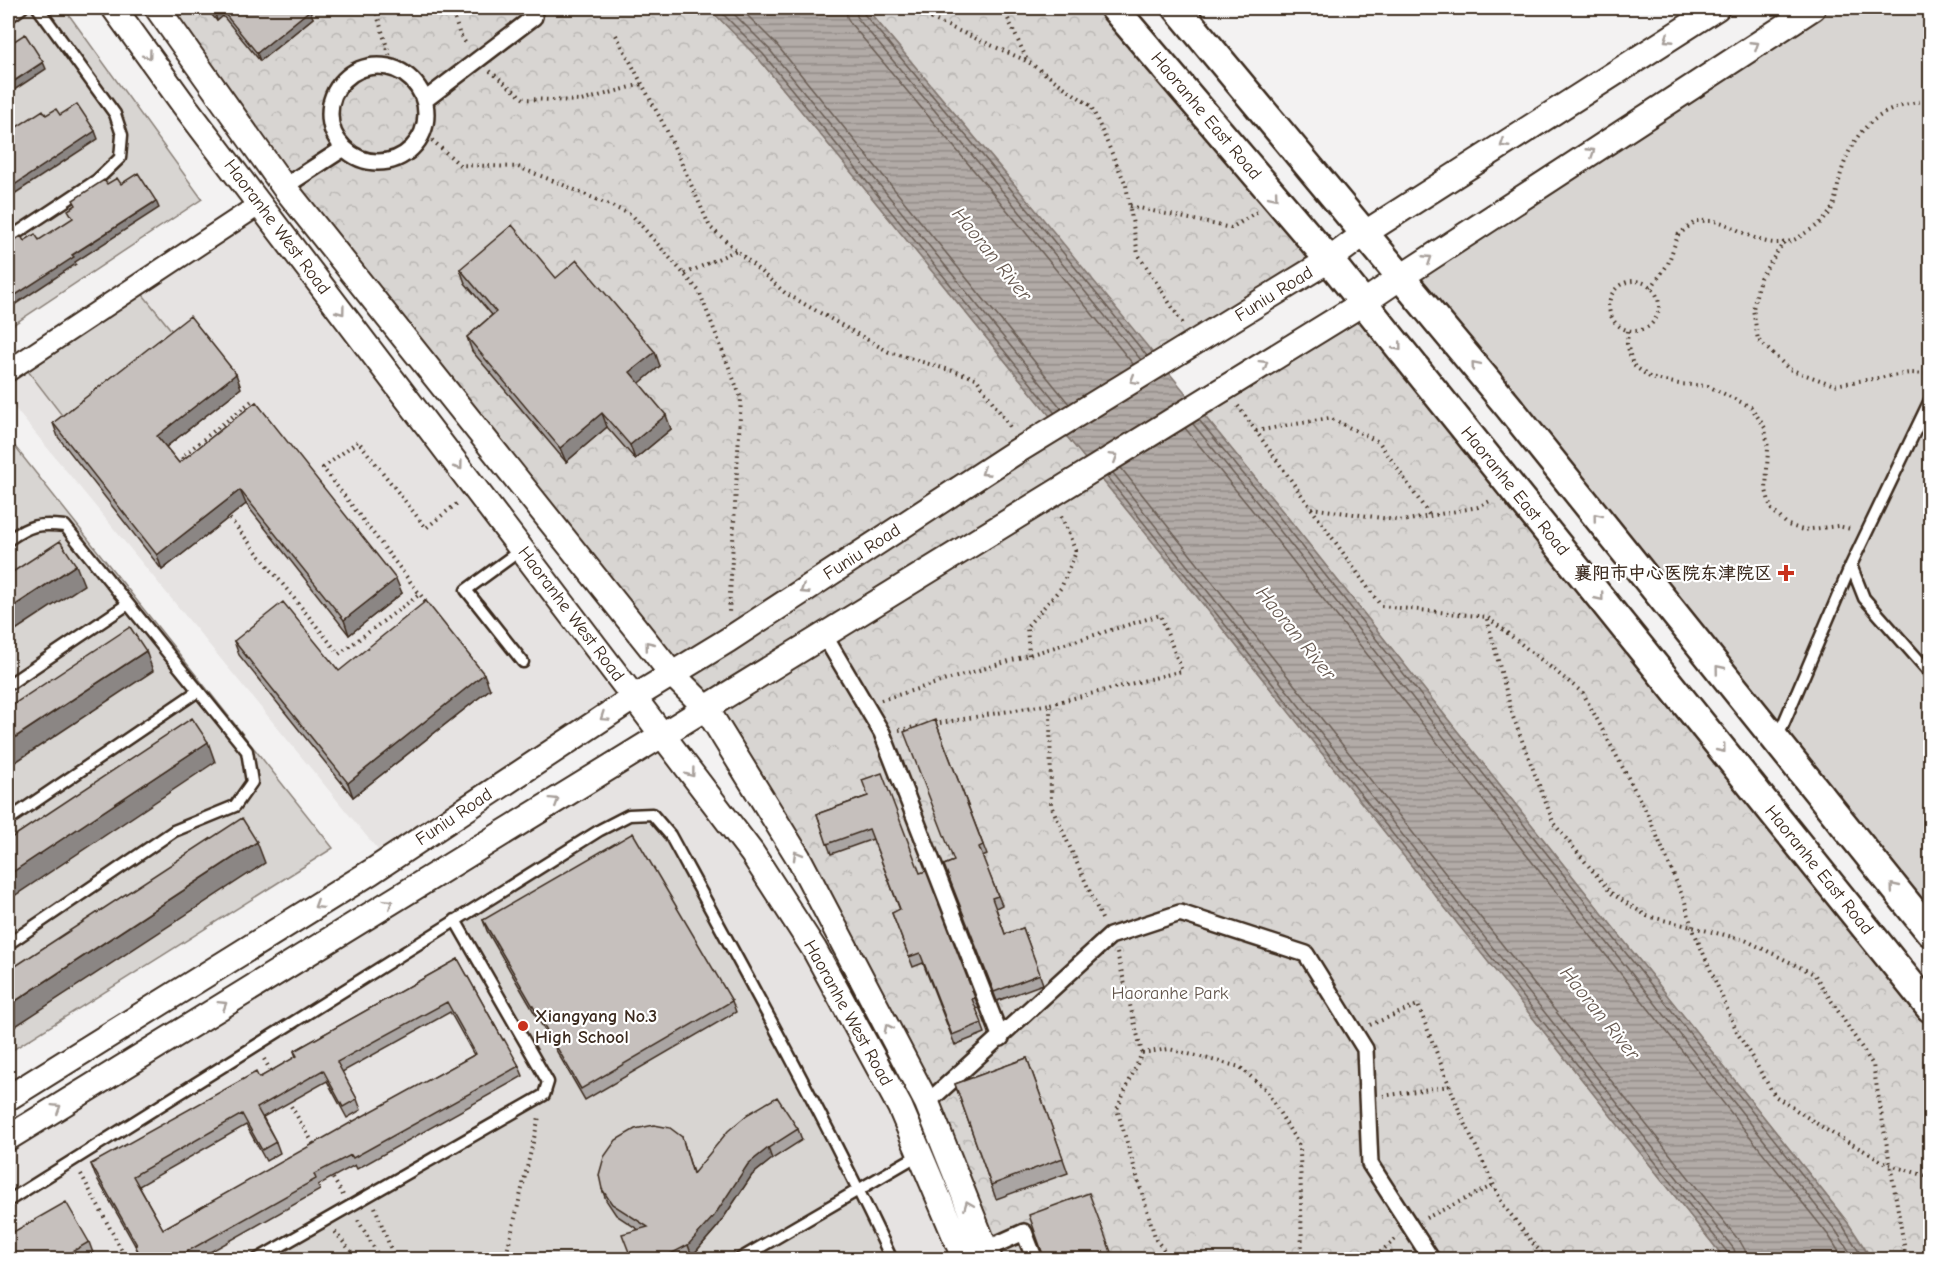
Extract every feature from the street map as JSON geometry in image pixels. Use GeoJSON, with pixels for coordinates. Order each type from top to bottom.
{"type":"FeatureCollection","features":[{"type":"Feature","properties":{"kind":"main road","name":"Haoranhe East Road"},"geometry":{"type":"LineString","coordinates":[[1114,8],[1329,260],[1930,1008]]}},
{"type":"Feature","properties":{"kind":"main road"},"geometry":{"type":"LineString","coordinates":[[1177,8],[1508,406],[1930,932]]}},
{"type":"Feature","properties":{"kind":"street","name":"Haoranhe West Road"},"geometry":{"type":"LineString","coordinates":[[114,8],[184,105],[752,853],[814,949],[900,1107],[965,1260]]}},
{"type":"Feature","properties":{"kind":"street","name":"Haoranhe West Road"},"geometry":{"type":"LineString","coordinates":[[157,8],[284,187],[672,674],[706,708],[798,857],[927,1103],[988,1254]]}},
{"type":"Feature","properties":{"kind":"street","name":"Funiu Road"},"geometry":{"type":"LineString","coordinates":[[8,1098],[371,872],[633,698],[728,640],[1029,444],[1329,260],[1365,233],[1717,8]]}},
{"type":"Feature","properties":{"kind":"street"},"geometry":{"type":"LineString","coordinates":[[8,1138],[1363,303],[1813,8]]}},
{"type":"Feature","properties":{"kind":"street"},"geometry":{"type":"LineString","coordinates":[[425,100],[534,17]]}},
{"type":"Feature","properties":{"kind":"street"},"geometry":{"type":"LineString","coordinates":[[377,65],[393,67],[407,75],[418,86],[425,100],[427,116],[423,132],[415,145],[403,155],[388,161],[372,161],[357,157],[334,135],[330,119],[331,103],[337,88],[348,76],[361,68],[377,65]]}},
{"type":"Feature","properties":{"kind":"street"},"geometry":{"type":"LineString","coordinates":[[284,187],[344,147]]}},
{"type":"Feature","properties":{"kind":"street"},"geometry":{"type":"LineString","coordinates":[[8,371],[260,204]]}},
{"type":"Feature","properties":{"kind":"street"},"geometry":{"type":"LineString","coordinates":[[824,635],[882,733],[1001,1038]]}},
{"type":"Feature","properties":{"kind":"street"},"geometry":{"type":"LineString","coordinates":[[927,1103],[1001,1038],[1110,936],[1180,913],[1306,954],[1365,1049],[1370,1164],[1432,1260]]}},
{"type":"Feature","properties":{"kind":"street"},"geometry":{"type":"LineString","coordinates":[[988,1254],[1024,1232],[1035,1260]]}},
{"type":"Feature","properties":{"kind":"lane"},"geometry":{"type":"LineString","coordinates":[[8,18],[22,8]]}},
{"type":"Feature","properties":{"kind":"lane"},"geometry":{"type":"LineString","coordinates":[[8,239],[98,180],[120,158],[122,135],[115,114],[38,8]]}},
{"type":"Feature","properties":{"kind":"lane"},"geometry":{"type":"LineString","coordinates":[[1776,740],[1851,566],[1930,400]]}},
{"type":"Feature","properties":{"kind":"lane"},"geometry":{"type":"LineString","coordinates":[[8,540],[42,523],[65,526],[247,752],[252,782],[235,806],[174,831],[8,944]]}},
{"type":"Feature","properties":{"kind":"lane"},"geometry":{"type":"LineString","coordinates":[[522,549],[466,590],[523,662]]}},
{"type":"Feature","properties":{"kind":"lane"},"geometry":{"type":"LineString","coordinates":[[1851,566],[1864,598],[1930,673]]}},
{"type":"Feature","properties":{"kind":"lane"},"geometry":{"type":"LineString","coordinates":[[8,685],[128,604]]}},
{"type":"Feature","properties":{"kind":"lane"},"geometry":{"type":"LineString","coordinates":[[8,820],[198,691]]}},
{"type":"Feature","properties":{"kind":"lane"},"geometry":{"type":"LineString","coordinates":[[8,1201],[600,830],[629,815],[652,814],[670,835],[799,1071],[892,1260]]}},
{"type":"Feature","properties":{"kind":"lane"},"geometry":{"type":"LineString","coordinates":[[256,1260],[544,1095],[548,1082],[455,921]]}},
{"type":"Feature","properties":{"kind":"lane"},"geometry":{"type":"LineString","coordinates":[[738,1260],[920,1154]]}},
{"type":"Feature","properties":{"kind":"path"},"geometry":{"type":"LineString","coordinates":[[375,8],[393,67]]}},
{"type":"Feature","properties":{"kind":"path"},"geometry":{"type":"LineString","coordinates":[[451,8],[460,35],[477,60],[524,99],[581,101],[642,84]]}},
{"type":"Feature","properties":{"kind":"path"},"geometry":{"type":"LineString","coordinates":[[925,8],[932,19],[1027,61],[1091,106],[1126,185],[1138,255],[1189,346]]}},
{"type":"Feature","properties":{"kind":"path"},"geometry":{"type":"LineString","coordinates":[[1003,8],[1027,61]]}},
{"type":"Feature","properties":{"kind":"path"},"geometry":{"type":"LineString","coordinates":[[616,35],[667,131],[710,227],[785,293],[889,352],[976,378],[1029,444]]}},
{"type":"Feature","properties":{"kind":"path"},"geometry":{"type":"LineString","coordinates":[[1651,288],[1668,264],[1678,235],[1696,220],[1720,222],[1767,243],[1792,241],[1822,223],[1835,204],[1843,167],[1857,136],[1876,116],[1907,103],[1930,100]]}},
{"type":"Feature","properties":{"kind":"path"},"geometry":{"type":"LineString","coordinates":[[423,132],[460,165],[518,167],[632,215],[699,291],[741,398],[728,640]]}},
{"type":"Feature","properties":{"kind":"path"},"geometry":{"type":"LineString","coordinates":[[1130,206],[1231,228],[1278,200]]}},
{"type":"Feature","properties":{"kind":"path"},"geometry":{"type":"LineString","coordinates":[[1785,242],[1760,278],[1753,309],[1758,340],[1789,369],[1834,385],[1910,373],[1930,374]]}},
{"type":"Feature","properties":{"kind":"path"},"geometry":{"type":"LineString","coordinates":[[684,274],[737,250]]}},
{"type":"Feature","properties":{"kind":"path"},"geometry":{"type":"LineString","coordinates":[[1632,282],[1640,282],[1651,288],[1658,297],[1659,305],[1655,320],[1643,330],[1636,332],[1620,327],[1610,313],[1611,296],[1624,284],[1632,282]]}},
{"type":"Feature","properties":{"kind":"path"},"geometry":{"type":"LineString","coordinates":[[1628,331],[1627,344],[1633,365],[1651,378],[1678,384],[1708,386],[1751,407],[1765,428],[1768,448],[1766,490],[1771,508],[1788,525],[1803,530],[1838,526],[1867,533]]}},
{"type":"Feature","properties":{"kind":"path"},"geometry":{"type":"LineString","coordinates":[[1220,391],[1256,431],[1381,606],[1486,617],[1583,693],[1648,815],[1685,902],[1692,927],[1738,1034],[1775,1096],[1828,1131],[1890,1165],[1930,1177]]}},
{"type":"Feature","properties":{"kind":"path"},"geometry":{"type":"LineString","coordinates":[[188,466],[181,457],[253,400]]}},
{"type":"Feature","properties":{"kind":"path"},"geometry":{"type":"LineString","coordinates":[[1256,431],[1330,418],[1360,432],[1379,442],[1430,516]]}},
{"type":"Feature","properties":{"kind":"path"},"geometry":{"type":"LineString","coordinates":[[432,610],[323,468],[358,441],[426,528],[476,488]]}},
{"type":"Feature","properties":{"kind":"path"},"geometry":{"type":"LineString","coordinates":[[1310,507],[1403,521],[1478,507],[1513,488]]}},
{"type":"Feature","properties":{"kind":"path"},"geometry":{"type":"LineString","coordinates":[[1029,655],[1027,627],[1061,588],[1076,552],[1058,491]]}},
{"type":"Feature","properties":{"kind":"path"},"geometry":{"type":"LineString","coordinates":[[224,511],[339,654],[420,594]]}},
{"type":"Feature","properties":{"kind":"path"},"geometry":{"type":"LineString","coordinates":[[866,705],[1160,615],[1182,672],[1050,704],[882,733]]}},
{"type":"Feature","properties":{"kind":"path"},"geometry":{"type":"LineString","coordinates":[[1486,617],[1513,717],[1554,824],[1611,893],[1647,916],[1745,940],[1814,974],[1873,1065],[1905,1251],[1910,1260]]}},
{"type":"Feature","properties":{"kind":"path"},"geometry":{"type":"LineString","coordinates":[[1050,704],[1052,805],[1119,957],[1142,1053],[1117,1109],[1155,1240],[1172,1260]]}},
{"type":"Feature","properties":{"kind":"path"},"geometry":{"type":"LineString","coordinates":[[1354,1032],[1418,1005],[1459,1110],[1502,1203],[1548,1260]]}},
{"type":"Feature","properties":{"kind":"path"},"geometry":{"type":"LineString","coordinates":[[256,1046],[273,1076]]}},
{"type":"Feature","properties":{"kind":"path"},"geometry":{"type":"LineString","coordinates":[[1142,1053],[1169,1049],[1240,1067],[1266,1090],[1300,1147],[1302,1260]]}},
{"type":"Feature","properties":{"kind":"path"},"geometry":{"type":"LineString","coordinates":[[1367,1099],[1449,1086]]}},
{"type":"Feature","properties":{"kind":"path"},"geometry":{"type":"LineString","coordinates":[[505,1260],[544,1095]]}},
{"type":"Feature","properties":{"kind":"path"},"geometry":{"type":"LineString","coordinates":[[285,1096],[320,1156]]}},
{"type":"Feature","properties":{"kind":"path"},"geometry":{"type":"LineString","coordinates":[[73,1160],[127,1260]]}},
{"type":"Feature","properties":{"kind":"path"},"geometry":{"type":"LineString","coordinates":[[326,1166],[381,1260]]}},
{"type":"Feature","properties":{"kind":"path"},"geometry":{"type":"LineString","coordinates":[[1371,1260],[1410,1226],[1494,1185]]}},
{"type":"Feature","properties":{"kind":"path"},"geometry":{"type":"LineString","coordinates":[[370,1195],[395,1260]]}},
{"type":"Feature","properties":{"kind":"path"},"geometry":{"type":"LineString","coordinates":[[325,1220],[358,1260]]}},
{"type":"Feature","properties":{"kind":"path"},"geometry":{"type":"LineString","coordinates":[[464,1260],[490,1260]]}},
{"type":"Feature","properties":{"kind":"shaded area"},"geometry":{"type":"Polygon","coordinates":[[[260,204],[633,698],[387,861],[8,400],[8,371],[260,204]]]}},
{"type":"Feature","properties":{"kind":"shaded area","name":"Xiangyang No.3 High School"},"geometry":{"type":"Polygon","coordinates":[[[662,735],[811,945],[965,1260],[8,1260],[8,1138],[662,735]]]}},
{"type":"Feature","properties":{"kind":"green space"},"geometry":{"type":"Polygon","coordinates":[[[8,8],[64,8],[202,199],[8,328],[8,8]]]}},
{"type":"Feature","properties":{"kind":"green space","name":"Haoranhe Park"},"geometry":{"type":"Polygon","coordinates":[[[157,8],[709,8],[758,58],[1179,574],[1725,1259],[984,1259],[839,933],[672,674],[157,8]]]}},
{"type":"Feature","properties":{"kind":"green space"},"geometry":{"type":"Polygon","coordinates":[[[866,8],[1117,8],[1329,260],[1157,366],[1034,208],[866,8]]]}},
{"type":"Feature","properties":{"kind":"green space","name":"襄阳市中心医院东津院区"},"geometry":{"type":"Polygon","coordinates":[[[1813,8],[1930,8],[1930,932],[1401,277],[1813,8]]]}},
{"type":"Feature","properties":{"kind":"green space"},"geometry":{"type":"Polygon","coordinates":[[[136,286],[180,341],[71,427],[21,362],[136,286]]]}},
{"type":"Feature","properties":{"kind":"green space"},"geometry":{"type":"Polygon","coordinates":[[[1363,303],[1930,1008],[1930,1259],[1872,1259],[1848,1223],[1288,518],[1196,406],[1363,303]]]}},
{"type":"Feature","properties":{"kind":"green space"},"geometry":{"type":"Polygon","coordinates":[[[8,438],[333,848],[8,1053],[8,438]]]}},
{"type":"Feature","properties":{"kind":"green space"},"geometry":{"type":"Polygon","coordinates":[[[652,814],[670,835],[892,1260],[256,1260],[544,1095],[548,1082],[455,920],[629,815],[652,814]]]}},
{"type":"Feature","properties":{"kind":"water","name":"Haoran River"},"geometry":{"type":"Polygon","coordinates":[[[709,8],[866,8],[1034,208],[1288,518],[1848,1223],[1871,1259],[1725,1259],[1179,574],[758,58],[709,8]]]}},
{"type":"Feature","properties":{"kind":"building"},"geometry":{"type":"Polygon","coordinates":[[[210,8],[220,8],[215,13],[210,8]]]}},
{"type":"Feature","properties":{"kind":"building"},"geometry":{"type":"Polygon","coordinates":[[[220,8],[308,8],[310,10],[257,53],[220,8]]]}},
{"type":"Feature","properties":{"kind":"building"},"geometry":{"type":"Polygon","coordinates":[[[25,34],[43,62],[8,85],[8,45],[25,34]]]}},
{"type":"Feature","properties":{"kind":"building"},"geometry":{"type":"Polygon","coordinates":[[[77,104],[95,131],[8,189],[8,152],[12,149],[8,141],[15,136],[12,130],[43,110],[46,115],[56,109],[60,115],[77,104]]]}},
{"type":"Feature","properties":{"kind":"building"},"geometry":{"type":"Polygon","coordinates":[[[138,173],[156,201],[72,255],[74,257],[8,300],[8,245],[21,236],[24,241],[35,234],[39,240],[73,218],[68,210],[76,205],[73,200],[104,180],[107,184],[117,178],[121,184],[138,173]]]}},
{"type":"Feature","properties":{"kind":"building"},"geometry":{"type":"Polygon","coordinates":[[[512,225],[556,278],[577,260],[655,352],[630,372],[666,415],[630,445],[602,413],[560,448],[467,337],[496,312],[460,269],[512,225]]]}},
{"type":"Feature","properties":{"kind":"building"},"geometry":{"type":"Polygon","coordinates":[[[190,316],[236,374],[157,436],[179,463],[256,402],[396,579],[344,620],[240,490],[157,555],[53,423],[190,316]]]}},
{"type":"Feature","properties":{"kind":"building"},"geometry":{"type":"Polygon","coordinates":[[[60,541],[76,565],[8,610],[8,575],[60,541]]]}},
{"type":"Feature","properties":{"kind":"building"},"geometry":{"type":"Polygon","coordinates":[[[426,601],[484,674],[348,783],[234,641],[283,602],[339,671],[426,601]]]}},
{"type":"Feature","properties":{"kind":"building"},"geometry":{"type":"Polygon","coordinates":[[[130,627],[146,651],[8,742],[8,708],[130,627]]]}},
{"type":"Feature","properties":{"kind":"building"},"geometry":{"type":"Polygon","coordinates":[[[192,718],[208,742],[8,875],[8,840],[192,718]]]}},
{"type":"Feature","properties":{"kind":"building"},"geometry":{"type":"Polygon","coordinates":[[[935,720],[983,845],[979,847],[998,896],[992,898],[1005,934],[1023,928],[1040,974],[994,992],[944,865],[954,861],[904,732],[935,720]]]}},
{"type":"Feature","properties":{"kind":"building"},"geometry":{"type":"Polygon","coordinates":[[[882,773],[920,873],[926,871],[975,998],[972,999],[982,1023],[952,1035],[920,953],[909,957],[892,913],[900,909],[869,829],[827,844],[817,814],[868,796],[862,780],[882,773]]]}},
{"type":"Feature","properties":{"kind":"building"},"geometry":{"type":"Polygon","coordinates":[[[242,818],[257,842],[8,1006],[8,971],[242,818]]]}},
{"type":"Feature","properties":{"kind":"building"},"geometry":{"type":"Polygon","coordinates":[[[633,833],[732,1001],[581,1089],[483,920],[633,833]]]}},
{"type":"Feature","properties":{"kind":"building"},"geometry":{"type":"Polygon","coordinates":[[[458,959],[519,1066],[353,1158],[351,1155],[314,1174],[316,1179],[172,1260],[143,1260],[135,1245],[137,1245],[91,1164],[256,1072],[259,1078],[297,1056],[294,1051],[458,959]],[[447,1002],[337,1062],[357,1099],[343,1107],[323,1070],[257,1108],[276,1142],[262,1150],[242,1114],[133,1176],[163,1229],[476,1054],[447,1002]]]}},
{"type":"Feature","properties":{"kind":"building"},"geometry":{"type":"Polygon","coordinates":[[[1027,1058],[1063,1158],[991,1185],[955,1084],[1027,1058]]]}},
{"type":"Feature","properties":{"kind":"building"},"geometry":{"type":"Polygon","coordinates":[[[777,1097],[798,1129],[748,1164],[714,1216],[688,1245],[659,1260],[632,1260],[622,1234],[648,1227],[612,1204],[602,1189],[599,1175],[604,1157],[616,1140],[635,1129],[654,1125],[670,1128],[682,1137],[693,1174],[728,1131],[748,1114],[777,1097]]]}},
{"type":"Feature","properties":{"kind":"building"},"geometry":{"type":"Polygon","coordinates":[[[1089,1193],[1114,1260],[1045,1260],[1029,1215],[1089,1193]]]}},
{"type":"Feature","properties":{"kind":"building"},"geometry":{"type":"Polygon","coordinates":[[[66,1202],[89,1242],[58,1260],[8,1260],[8,1235],[66,1202]]]}},
{"type":"Feature","properties":{"kind":"building"},"geometry":{"type":"Polygon","coordinates":[[[860,1255],[862,1260],[852,1260],[860,1255]]]}},
{"type":"Feature","properties":{"kind":"place","name":"襄阳市中心医院东津院区"},"geometry":{"type":"Point","coordinates":[1786,573]}},
{"type":"Feature","properties":{"kind":"place","name":"Xiangyang No.3 High School"},"geometry":{"type":"Point","coordinates":[523,1026]}}]}
